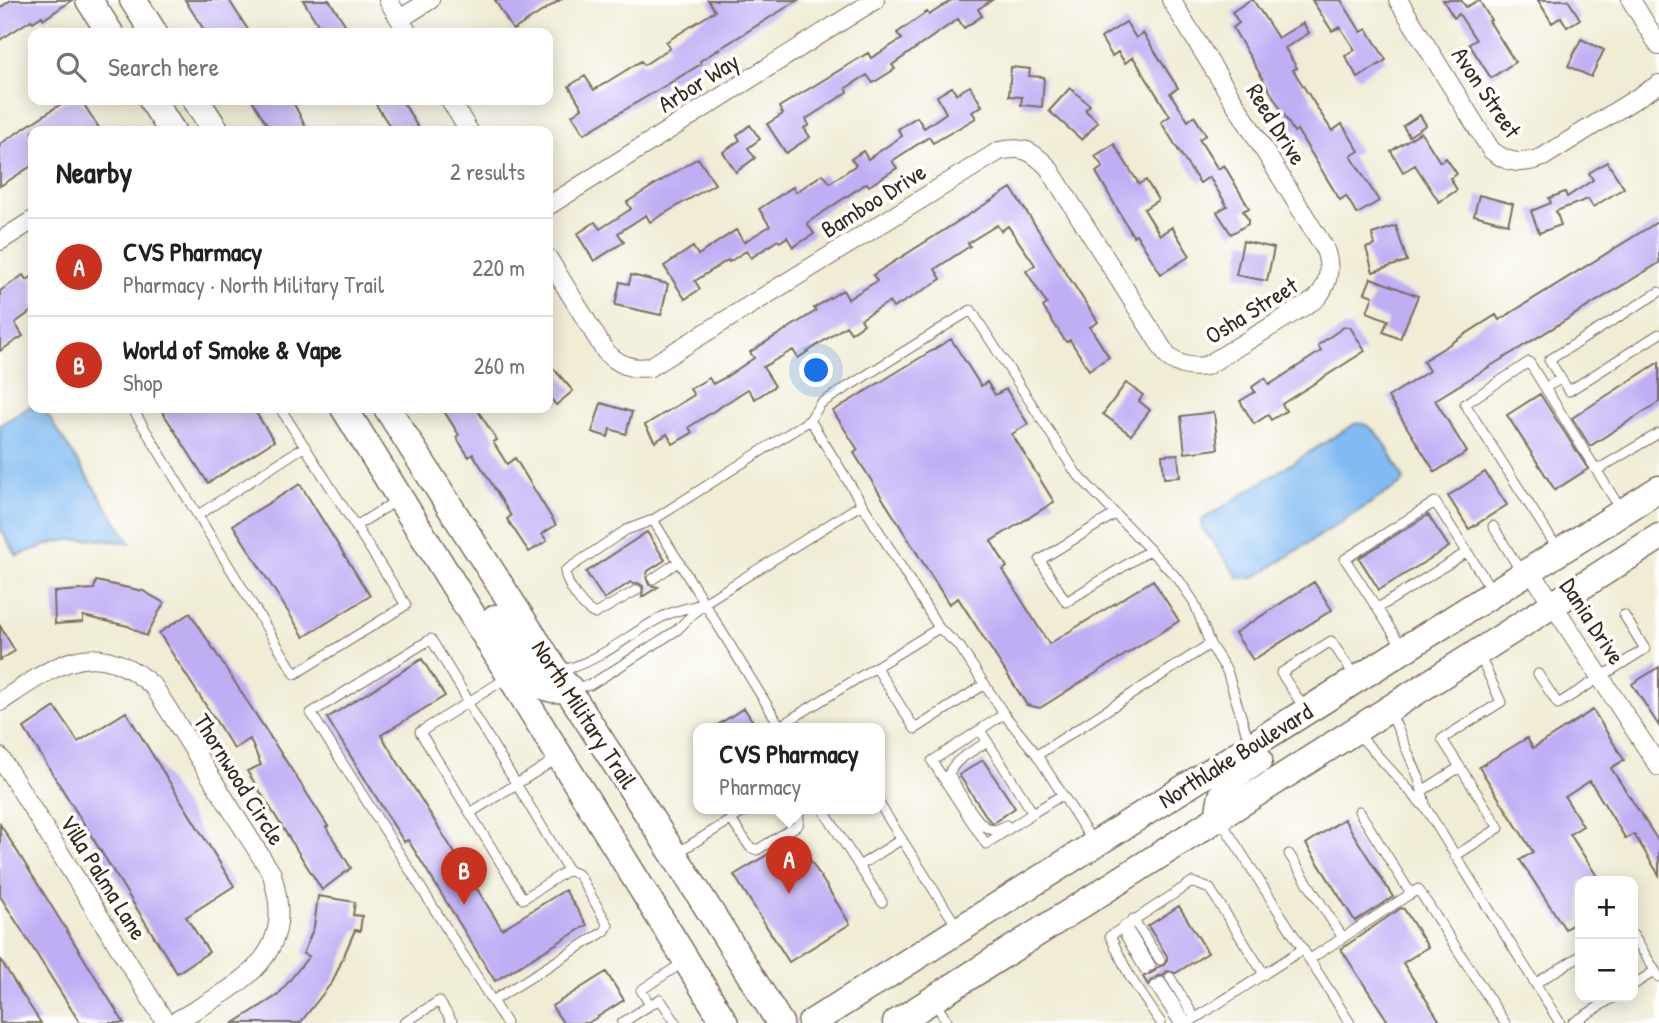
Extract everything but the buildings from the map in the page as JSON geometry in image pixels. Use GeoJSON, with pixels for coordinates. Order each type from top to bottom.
{"type":"FeatureCollection","features":[{"type":"Feature","properties":{"kind":"main road"},"geometry":{"type":"LineString","coordinates":[[89,0],[107,28]]}},
{"type":"Feature","properties":{"kind":"main road"},"geometry":{"type":"LineString","coordinates":[[133,0],[151,28]]}},
{"type":"Feature","properties":{"kind":"main road"},"geometry":{"type":"LineString","coordinates":[[155,105],[169,126]]}},
{"type":"Feature","properties":{"kind":"main road"},"geometry":{"type":"LineString","coordinates":[[199,105],[213,126]]}},
{"type":"Feature","properties":{"kind":"main road","name":"North Military Trail"},"geometry":{"type":"LineString","coordinates":[[347,413],[724,1023]]}},
{"type":"Feature","properties":{"kind":"main road"},"geometry":{"type":"LineString","coordinates":[[371,413],[435,512],[464,530]]}},
{"type":"Feature","properties":{"kind":"main road","name":"North Military Trail"},"geometry":{"type":"LineString","coordinates":[[390,413],[780,1023]]}},
{"type":"Feature","properties":{"kind":"main road","name":"Northlake Boulevard"},"geometry":{"type":"LineString","coordinates":[[811,1023],[1659,489]]}},
{"type":"Feature","properties":{"kind":"main road"},"geometry":{"type":"LineString","coordinates":[[405,507],[455,558],[526,668],[542,685],[559,690],[563,680]]}},
{"type":"Feature","properties":{"kind":"main road","name":"Northlake Boulevard"},"geometry":{"type":"LineString","coordinates":[[896,1023],[1553,604],[1657,542]]}},
{"type":"Feature","properties":{"kind":"main road"},"geometry":{"type":"LineString","coordinates":[[1219,817],[1220,797],[1232,777],[1324,716],[1356,679]]}},
{"type":"Feature","properties":{"kind":"street"},"geometry":{"type":"LineString","coordinates":[[388,0],[404,26],[430,0]]}},
{"type":"Feature","properties":{"kind":"street","name":"Arbor Way"},"geometry":{"type":"LineString","coordinates":[[553,203],[875,0]]}},
{"type":"Feature","properties":{"kind":"street","name":"Reed Drive"},"geometry":{"type":"LineString","coordinates":[[1171,0],[1324,247],[1329,258],[1329,278]]}},
{"type":"Feature","properties":{"kind":"street"},"geometry":{"type":"LineString","coordinates":[[1631,0],[1659,46]]}},
{"type":"Feature","properties":{"kind":"street","name":"Avon Street"},"geometry":{"type":"LineString","coordinates":[[1400,4],[1491,150],[1512,162],[1528,163],[1543,157],[1659,84]]}},
{"type":"Feature","properties":{"kind":"street"},"geometry":{"type":"LineString","coordinates":[[453,105],[466,126]]}},
{"type":"Feature","properties":{"kind":"street","name":"Bamboo Drive"},"geometry":{"type":"LineString","coordinates":[[553,266],[605,351],[625,366],[638,369],[650,367],[999,150],[1024,149],[1035,154],[1048,167],[1168,357],[1189,368]]}},
{"type":"Feature","properties":{"kind":"street"},"geometry":{"type":"LineString","coordinates":[[0,242],[28,223]]}},
{"type":"Feature","properties":{"kind":"street","name":"Osha Street"},"geometry":{"type":"LineString","coordinates":[[1189,368],[1217,362],[1316,299],[1329,278]]}},
{"type":"Feature","properties":{"kind":"street","name":"Dania Drive"},"geometry":{"type":"LineString","coordinates":[[1527,573],[1553,604],[1659,767]]}},
{"type":"Feature","properties":{"kind":"street","name":"Thornwood Circle"},"geometry":{"type":"LineString","coordinates":[[0,702],[55,667],[85,657],[109,660],[137,671],[154,687],[272,874],[278,900],[278,925],[268,952],[253,972],[173,1023]]}},
{"type":"Feature","properties":{"kind":"street","name":"Villa Palma Lane"},"geometry":{"type":"LineString","coordinates":[[0,757],[166,1023]]}},
{"type":"Feature","properties":{"kind":"lane"},"geometry":{"type":"LineString","coordinates":[[1659,292],[1549,360],[1569,391],[1656,336],[1659,350]]}},
{"type":"Feature","properties":{"kind":"lane"},"geometry":{"type":"LineString","coordinates":[[636,590],[595,614],[587,610],[565,578],[565,571],[626,530],[653,520],[810,420],[820,404],[971,310],[1076,473],[1179,580],[1194,602],[1210,644],[1227,671],[1246,732],[1253,744]]}},
{"type":"Feature","properties":{"kind":"lane"},"geometry":{"type":"LineString","coordinates":[[1560,552],[1465,404],[1530,362],[1623,513]]}},
{"type":"Feature","properties":{"kind":"lane"},"geometry":{"type":"LineString","coordinates":[[1546,387],[1561,379]]}},
{"type":"Feature","properties":{"kind":"lane"},"geometry":{"type":"LineString","coordinates":[[135,413],[295,674],[406,605],[284,413]]}},
{"type":"Feature","properties":{"kind":"lane"},"geometry":{"type":"LineString","coordinates":[[810,420],[939,628],[960,647],[1004,714],[1037,755],[1094,844]]}},
{"type":"Feature","properties":{"kind":"lane"},"geometry":{"type":"LineString","coordinates":[[1597,470],[1658,436]]}},
{"type":"Feature","properties":{"kind":"lane"},"geometry":{"type":"LineString","coordinates":[[198,515],[305,446]]}},
{"type":"Feature","properties":{"kind":"lane"},"geometry":{"type":"LineString","coordinates":[[1404,649],[1345,559],[1435,502],[1494,594]]}},
{"type":"Feature","properties":{"kind":"lane"},"geometry":{"type":"LineString","coordinates":[[563,680],[590,685],[677,630],[705,603],[862,504]]}},
{"type":"Feature","properties":{"kind":"lane"},"geometry":{"type":"LineString","coordinates":[[356,526],[405,507]]}},
{"type":"Feature","properties":{"kind":"lane"},"geometry":{"type":"LineString","coordinates":[[1115,514],[1040,560],[1066,602],[1150,550]]}},
{"type":"Feature","properties":{"kind":"lane"},"geometry":{"type":"LineString","coordinates":[[653,520],[778,723]]}},
{"type":"Feature","properties":{"kind":"lane"},"geometry":{"type":"LineString","coordinates":[[1493,526],[1527,573]]}},
{"type":"Feature","properties":{"kind":"lane"},"geometry":{"type":"LineString","coordinates":[[1378,608],[1467,552]]}},
{"type":"Feature","properties":{"kind":"lane"},"geometry":{"type":"LineString","coordinates":[[653,579],[678,561]]}},
{"type":"Feature","properties":{"kind":"lane"},"geometry":{"type":"LineString","coordinates":[[563,680],[576,668],[667,615],[705,603]]}},
{"type":"Feature","properties":{"kind":"lane"},"geometry":{"type":"LineString","coordinates":[[1538,674],[1558,705],[1645,649],[1624,615]]}},
{"type":"Feature","properties":{"kind":"lane"},"geometry":{"type":"LineString","coordinates":[[785,723],[939,628]]}},
{"type":"Feature","properties":{"kind":"lane"},"geometry":{"type":"LineString","coordinates":[[494,1000],[605,931],[608,925],[581,877],[568,870],[431,639],[311,712],[506,1023]]}},
{"type":"Feature","properties":{"kind":"lane"},"geometry":{"type":"LineString","coordinates":[[1306,710],[1281,673],[1331,641],[1356,679]]}},
{"type":"Feature","properties":{"kind":"lane"},"geometry":{"type":"LineString","coordinates":[[1037,755],[1210,644]]}},
{"type":"Feature","properties":{"kind":"lane"},"geometry":{"type":"LineString","coordinates":[[1455,856],[1499,828],[1442,739],[1501,702],[1478,652]]}},
{"type":"Feature","properties":{"kind":"lane"},"geometry":{"type":"LineString","coordinates":[[876,667],[915,729],[985,684]]}},
{"type":"Feature","properties":{"kind":"lane"},"geometry":{"type":"LineString","coordinates":[[510,676],[420,732],[523,899],[568,870]]}},
{"type":"Feature","properties":{"kind":"lane"},"geometry":{"type":"LineString","coordinates":[[1389,709],[1427,810]]}},
{"type":"Feature","properties":{"kind":"lane"},"geometry":{"type":"LineString","coordinates":[[1004,714],[932,761],[986,844],[1062,794]]}},
{"type":"Feature","properties":{"kind":"lane"},"geometry":{"type":"LineString","coordinates":[[980,730],[1033,813]]}},
{"type":"Feature","properties":{"kind":"lane"},"geometry":{"type":"LineString","coordinates":[[1354,731],[1427,810],[1560,1023]]}},
{"type":"Feature","properties":{"kind":"lane"},"geometry":{"type":"LineString","coordinates":[[987,742],[958,762],[949,774],[978,820],[989,829],[996,830],[1010,823],[1017,823]]}},
{"type":"Feature","properties":{"kind":"lane"},"geometry":{"type":"LineString","coordinates":[[470,813],[560,757]]}},
{"type":"Feature","properties":{"kind":"lane"},"geometry":{"type":"LineString","coordinates":[[1422,791],[1460,767]]}},
{"type":"Feature","properties":{"kind":"lane"},"geometry":{"type":"LineString","coordinates":[[1359,811],[1411,894]]}},
{"type":"Feature","properties":{"kind":"lane"},"geometry":{"type":"LineString","coordinates":[[885,813],[959,929]]}},
{"type":"Feature","properties":{"kind":"lane"},"geometry":{"type":"LineString","coordinates":[[674,855],[740,814]]}},
{"type":"Feature","properties":{"kind":"lane"},"geometry":{"type":"LineString","coordinates":[[731,820],[750,848],[757,850],[798,825],[797,814]]}},
{"type":"Feature","properties":{"kind":"lane"},"geometry":{"type":"LineString","coordinates":[[826,814],[882,902]]}},
{"type":"Feature","properties":{"kind":"lane"},"geometry":{"type":"LineString","coordinates":[[1219,817],[1350,1023]]}},
{"type":"Feature","properties":{"kind":"lane"},"geometry":{"type":"LineString","coordinates":[[859,866],[902,839]]}},
{"type":"Feature","properties":{"kind":"lane"},"geometry":{"type":"LineString","coordinates":[[1289,854],[1343,938]]}},
{"type":"Feature","properties":{"kind":"lane"},"geometry":{"type":"LineString","coordinates":[[1161,1023],[1130,977],[1110,936],[1192,882],[1210,889],[1264,974]]}},
{"type":"Feature","properties":{"kind":"lane"},"geometry":{"type":"LineString","coordinates":[[1310,960],[1418,889],[1505,1023]]}},
{"type":"Feature","properties":{"kind":"lane"},"geometry":{"type":"LineString","coordinates":[[1126,924],[1160,960]]}},
{"type":"Feature","properties":{"kind":"lane"},"geometry":{"type":"LineString","coordinates":[[1126,924],[1148,968]]}},
{"type":"Feature","properties":{"kind":"lane"},"geometry":{"type":"LineString","coordinates":[[1635,939],[1657,974],[1638,983]]}},
{"type":"Feature","properties":{"kind":"lane"},"geometry":{"type":"LineString","coordinates":[[1190,1021],[1303,949]]}},
{"type":"Feature","properties":{"kind":"lane"},"geometry":{"type":"LineString","coordinates":[[1536,984],[1575,959]]}},
{"type":"Feature","properties":{"kind":"lane"},"geometry":{"type":"LineString","coordinates":[[650,1005],[641,990],[686,961]]}},
{"type":"Feature","properties":{"kind":"lane"},"geometry":{"type":"LineString","coordinates":[[1170,977],[1190,1021]]}},
{"type":"Feature","properties":{"kind":"lane"},"geometry":{"type":"LineString","coordinates":[[1179,1023],[1158,984],[1190,1021]]}},
{"type":"Feature","properties":{"kind":"lane"},"geometry":{"type":"LineString","coordinates":[[622,1023],[660,999],[676,1023]]}},
{"type":"Feature","properties":{"kind":"lane"},"geometry":{"type":"LineString","coordinates":[[933,999],[948,1023]]}},
{"type":"Feature","properties":{"kind":"lane"},"geometry":{"type":"LineString","coordinates":[[404,1023],[439,1001],[453,1023]]}},
{"type":"Feature","properties":{"kind":"lane"},"geometry":{"type":"LineString","coordinates":[[1573,1023],[1606,1002]]}},
{"type":"Feature","properties":{"kind":"water"},"geometry":{"type":"Polygon","coordinates":[[[28,408],[28,413],[46,413],[130,543],[72,540],[17,556],[0,528],[0,425],[28,408]]]}},
{"type":"Feature","properties":{"kind":"water"},"geometry":{"type":"Polygon","coordinates":[[[1356,423],[1365,424],[1379,436],[1404,479],[1402,483],[1254,578],[1238,577],[1201,526],[1202,520],[1356,423]]]}},
{"type":"Feature","properties":{"kind":"place","name":"CVS Pharmacy"},"geometry":{"type":"Point","coordinates":[789,894]}},
{"type":"Feature","properties":{"kind":"place","name":"World of Smoke & Vape"},"geometry":{"type":"Point","coordinates":[464,905]}}]}
